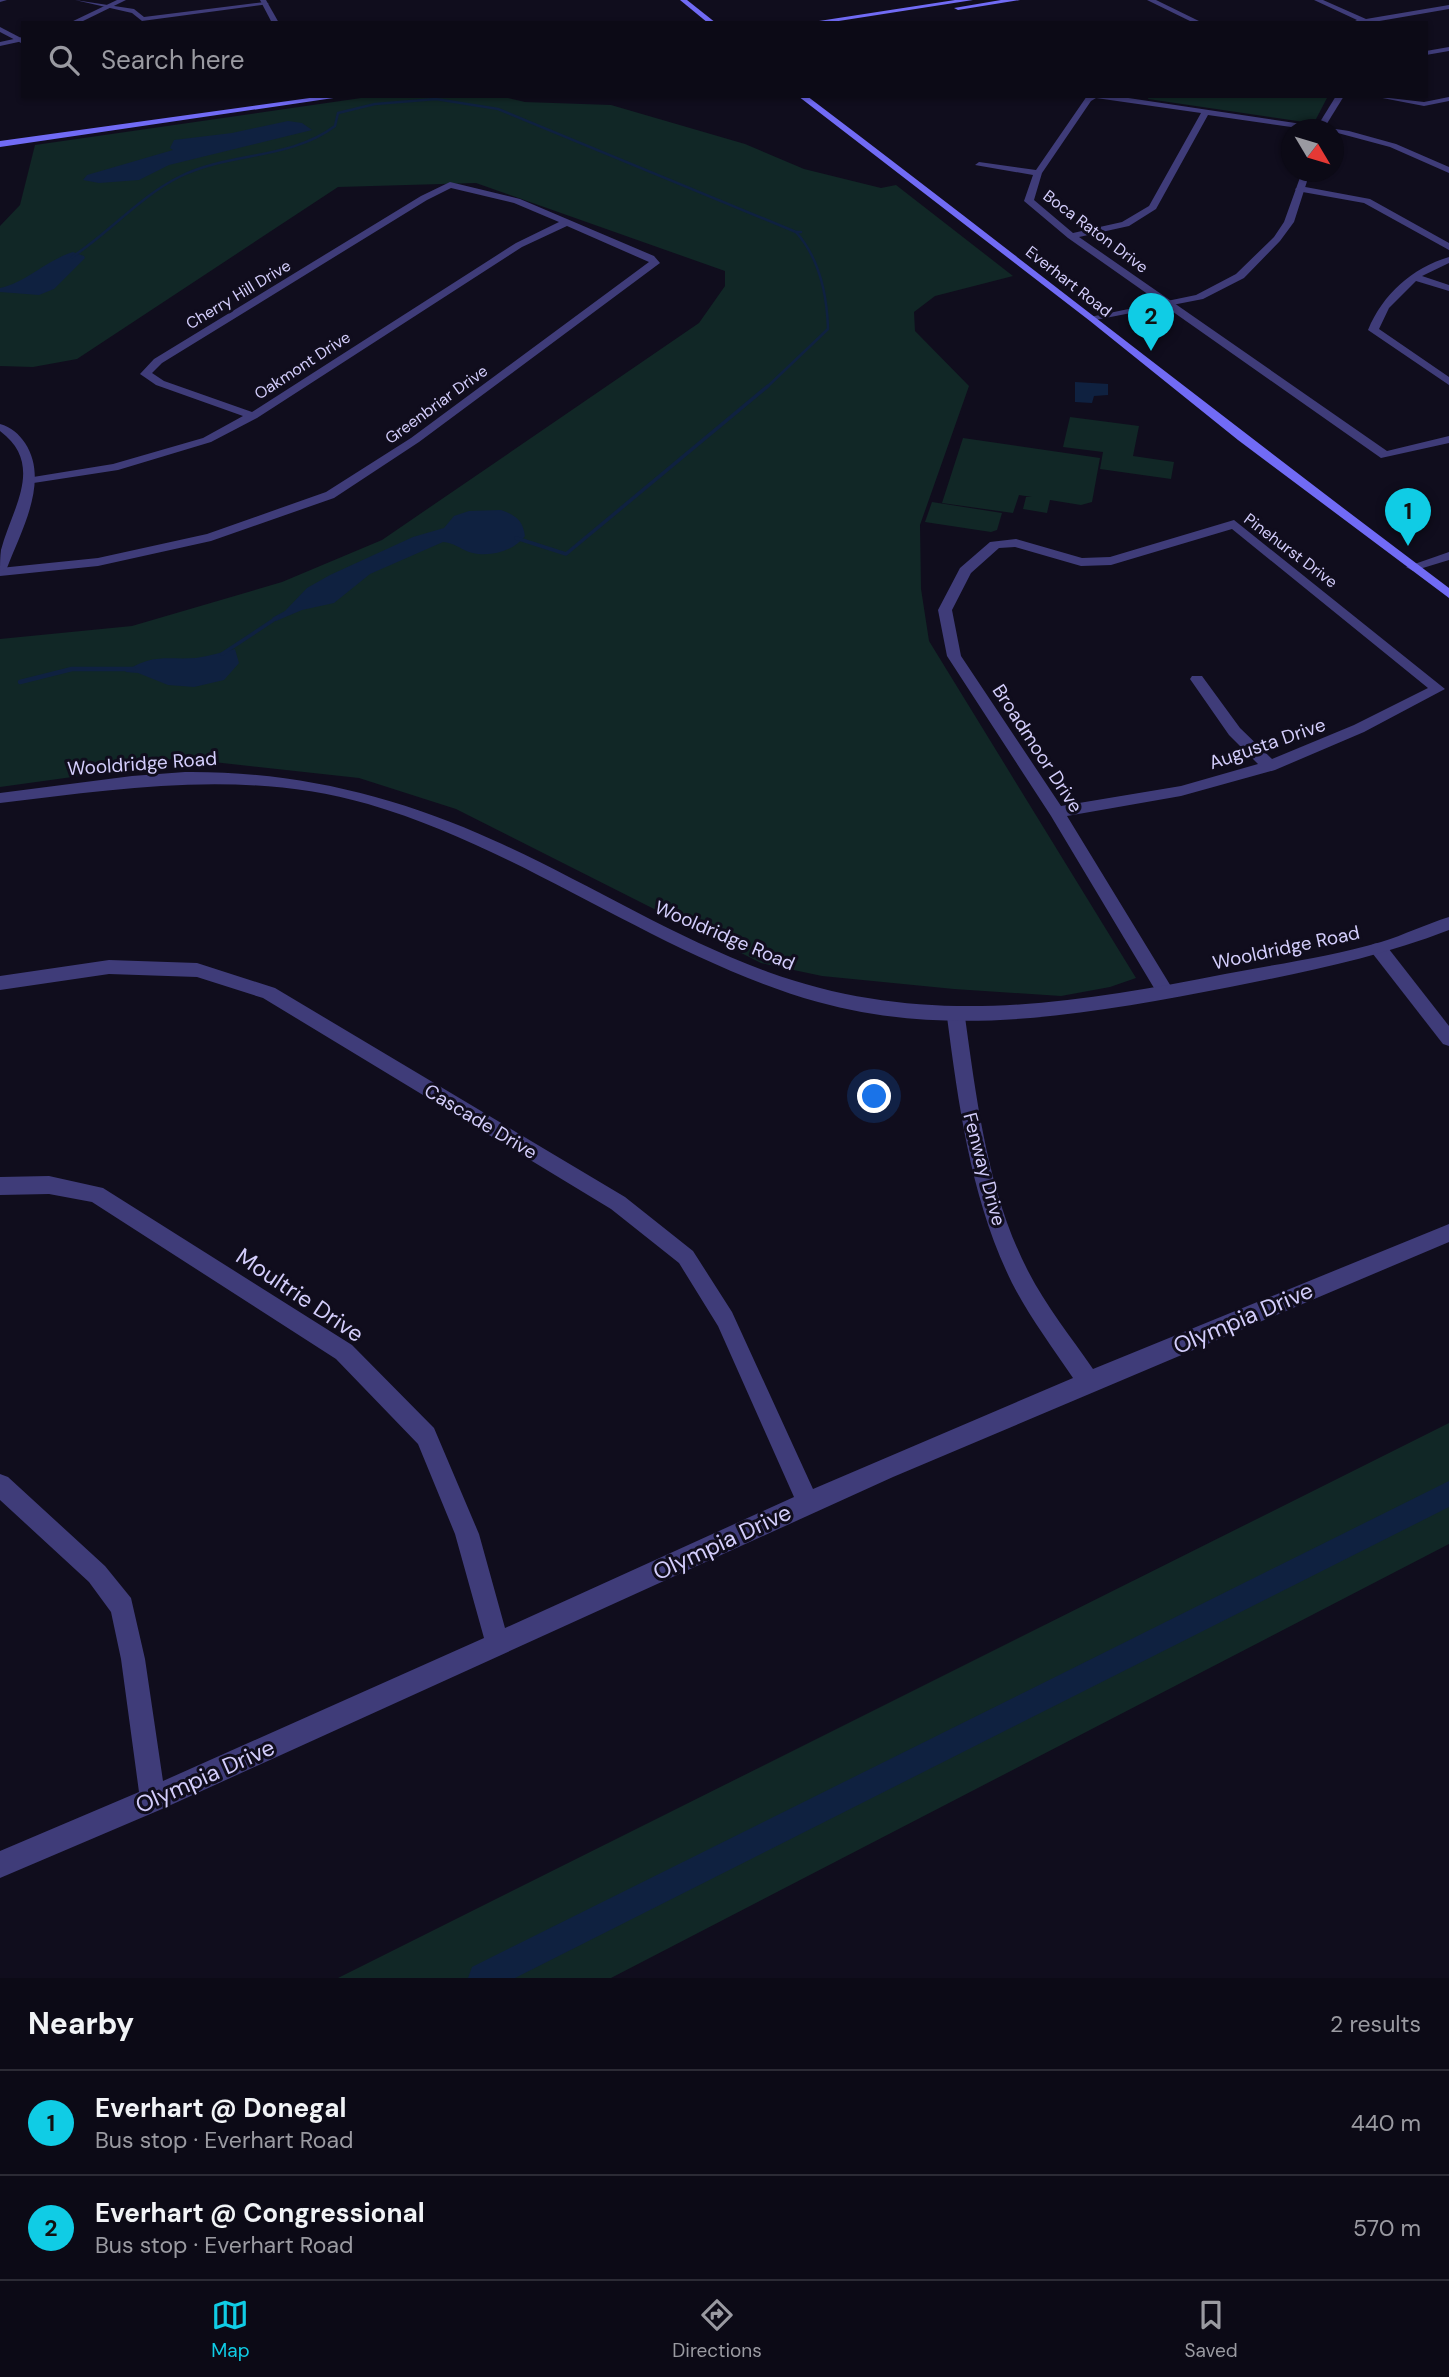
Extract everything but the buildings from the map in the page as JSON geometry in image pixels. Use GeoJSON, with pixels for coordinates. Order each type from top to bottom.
{"type":"FeatureCollection","features":[{"type":"Feature","properties":{"kind":"main road"},"geometry":{"type":"LineString","coordinates":[[683,0],[715,21]]}},
{"type":"Feature","properties":{"kind":"main road"},"geometry":{"type":"LineString","coordinates":[[823,21],[970,0]]}},
{"type":"Feature","properties":{"kind":"main road"},"geometry":{"type":"LineString","coordinates":[[871,21],[1017,0]]}},
{"type":"Feature","properties":{"kind":"main road"},"geometry":{"type":"LineString","coordinates":[[701,13],[703,21]]}},
{"type":"Feature","properties":{"kind":"main road"},"geometry":{"type":"LineString","coordinates":[[0,136],[273,98]]}},
{"type":"Feature","properties":{"kind":"main road"},"geometry":{"type":"LineString","coordinates":[[0,144],[319,98]]}},
{"type":"Feature","properties":{"kind":"main road","name":"Everhart Road"},"geometry":{"type":"LineString","coordinates":[[807,98],[1094,319],[1242,438],[1449,594]]}},
{"type":"Feature","properties":{"kind":"street"},"geometry":{"type":"LineString","coordinates":[[78,0],[134,11],[142,19],[264,2],[275,21]]}},
{"type":"Feature","properties":{"kind":"street"},"geometry":{"type":"LineString","coordinates":[[77,21],[123,0]]}},
{"type":"Feature","properties":{"kind":"street"},"geometry":{"type":"LineString","coordinates":[[1150,0],[1196,21]]}},
{"type":"Feature","properties":{"kind":"street"},"geometry":{"type":"LineString","coordinates":[[1317,0],[1366,21],[1449,7]]}},
{"type":"Feature","properties":{"kind":"street"},"geometry":{"type":"LineString","coordinates":[[1419,0],[1440,9]]}},
{"type":"Feature","properties":{"kind":"street"},"geometry":{"type":"LineString","coordinates":[[0,29],[21,40]]}},
{"type":"Feature","properties":{"kind":"street"},"geometry":{"type":"LineString","coordinates":[[0,44],[21,40]]}},
{"type":"Feature","properties":{"kind":"street"},"geometry":{"type":"LineString","coordinates":[[1428,53],[1449,49]]}},
{"type":"Feature","properties":{"kind":"street","name":"Boca Raton Drive"},"geometry":{"type":"LineString","coordinates":[[1090,98],[1038,173],[1029,201],[1071,236],[1385,455],[1449,439]]}},
{"type":"Feature","properties":{"kind":"street"},"geometry":{"type":"LineString","coordinates":[[1110,98],[1281,122]]}},
{"type":"Feature","properties":{"kind":"street"},"geometry":{"type":"LineString","coordinates":[[1325,119],[1339,98]]}},
{"type":"Feature","properties":{"kind":"street"},"geometry":{"type":"LineString","coordinates":[[1388,98],[1424,104],[1449,99]]}},
{"type":"Feature","properties":{"kind":"street"},"geometry":{"type":"LineString","coordinates":[[1071,236],[1130,223],[1143,217],[1153,206],[1206,111]]}},
{"type":"Feature","properties":{"kind":"street"},"geometry":{"type":"LineString","coordinates":[[1344,132],[1385,141],[1449,170]]}},
{"type":"Feature","properties":{"kind":"street"},"geometry":{"type":"LineString","coordinates":[[979,164],[1038,173]]}},
{"type":"Feature","properties":{"kind":"street"},"geometry":{"type":"LineString","coordinates":[[1094,319],[1199,297],[1240,276],[1277,239],[1289,222],[1302,182]]}},
{"type":"Feature","properties":{"kind":"street","name":"Greenbriar Drive"},"geometry":{"type":"LineString","coordinates":[[0,570],[98,562],[211,537],[330,495],[415,440],[655,263],[651,258],[517,201],[450,185]]}},
{"type":"Feature","properties":{"kind":"street","name":"Cherry Hill Drive"},"geometry":{"type":"LineString","coordinates":[[253,416],[160,383],[145,374],[170,354],[424,198],[450,185]]}},
{"type":"Feature","properties":{"kind":"street"},"geometry":{"type":"LineString","coordinates":[[1300,189],[1367,201],[1449,247]]}},
{"type":"Feature","properties":{"kind":"street","name":"Oakmont Drive"},"geometry":{"type":"LineString","coordinates":[[31,481],[114,467],[207,440],[253,416],[519,245],[567,222]]}},
{"type":"Feature","properties":{"kind":"street"},"geometry":{"type":"LineString","coordinates":[[1449,260],[1413,277],[1378,315],[1373,330],[1449,382]]}},
{"type":"Feature","properties":{"kind":"street"},"geometry":{"type":"LineString","coordinates":[[1413,277],[1449,288]]}},
{"type":"Feature","properties":{"kind":"street"},"geometry":{"type":"LineString","coordinates":[[0,427],[5,428],[26,450],[31,481],[0,570]]}},
{"type":"Feature","properties":{"kind":"street","name":"Pinehurst Drive"},"geometry":{"type":"LineString","coordinates":[[1016,543],[1081,562],[1111,561],[1234,524],[1438,689]]}},
{"type":"Feature","properties":{"kind":"street","name":"Broadmoor Drive"},"geometry":{"type":"LineString","coordinates":[[1016,543],[995,545],[965,571],[945,610],[954,656],[1057,812],[1166,993]]}},
{"type":"Feature","properties":{"kind":"street"},"geometry":{"type":"LineString","coordinates":[[1413,567],[1449,556]]}},
{"type":"Feature","properties":{"kind":"street"},"geometry":{"type":"LineString","coordinates":[[1198,679],[1241,740],[1270,766]]}},
{"type":"Feature","properties":{"kind":"street","name":"Augusta Drive"},"geometry":{"type":"LineString","coordinates":[[1057,812],[1218,782],[1270,766],[1359,730],[1438,689]]}},
{"type":"Feature","properties":{"kind":"street","name":"Wooldridge Road"},"geometry":{"type":"LineString","coordinates":[[0,798],[131,782],[211,776],[269,780],[321,788],[377,802],[479,841],[691,948],[748,972],[817,995],[863,1006],[956,1017],[1008,1016],[1097,1006],[1166,993],[1379,949],[1449,923]]}},
{"type":"Feature","properties":{"kind":"street"},"geometry":{"type":"LineString","coordinates":[[1379,949],[1449,1039]]}},
{"type":"Feature","properties":{"kind":"street","name":"Cascade Drive"},"geometry":{"type":"LineString","coordinates":[[0,983],[109,967],[197,970],[269,993],[618,1203],[686,1257],[712,1298],[725,1319],[808,1503]]}},
{"type":"Feature","properties":{"kind":"street","name":"Fenway Drive"},"geometry":{"type":"LineString","coordinates":[[956,1017],[970,1122],[990,1202],[1020,1276],[1088,1382]]}},
{"type":"Feature","properties":{"kind":"street","name":"Moultrie Drive"},"geometry":{"type":"LineString","coordinates":[[0,1186],[49,1185],[96,1194],[344,1352],[426,1436],[467,1534],[498,1645]]}},
{"type":"Feature","properties":{"kind":"street","name":"Olympia Drive"},"geometry":{"type":"LineString","coordinates":[[0,1865],[153,1800],[808,1503],[1088,1382],[1449,1233]]}},
{"type":"Feature","properties":{"kind":"street"},"geometry":{"type":"LineString","coordinates":[[0,1485],[97,1574],[122,1607],[133,1659],[153,1800]]}},
{"type":"Feature","properties":{"kind":"green space"},"geometry":{"type":"Polygon","coordinates":[[[361,98],[508,98],[525,102],[611,105],[745,144],[804,169],[881,188],[896,185],[1013,276],[935,296],[914,312],[915,331],[969,386],[920,525],[921,589],[929,641],[1136,978],[1110,987],[1061,996],[822,976],[761,963],[456,809],[359,778],[177,758],[94,774],[0,787],[0,639],[132,626],[282,582],[382,540],[699,323],[725,286],[725,271],[476,183],[338,187],[77,359],[33,367],[0,366],[0,226],[20,205],[35,145],[361,98]]]}},
{"type":"Feature","properties":{"kind":"green space"},"geometry":{"type":"Polygon","coordinates":[[[1327,98],[1316,119],[1284,119],[1148,99],[1327,98]]]}},
{"type":"Feature","properties":{"kind":"green space"},"geometry":{"type":"Polygon","coordinates":[[[1070,417],[1139,426],[1133,456],[1174,462],[1171,479],[1100,469],[1103,452],[1063,447],[1070,417]]]}},
{"type":"Feature","properties":{"kind":"green space"},"geometry":{"type":"Polygon","coordinates":[[[963,438],[1100,458],[1092,502],[1081,505],[1050,500],[1047,513],[1023,509],[1026,497],[1032,497],[1019,495],[1013,513],[942,503],[963,438]]]}},
{"type":"Feature","properties":{"kind":"green space"},"geometry":{"type":"Polygon","coordinates":[[[932,502],[1002,513],[997,530],[991,532],[925,522],[932,502]]]}},
{"type":"Feature","properties":{"kind":"green space"},"geometry":{"type":"Polygon","coordinates":[[[1449,1423],[1449,1544],[611,1978],[338,1978],[1449,1423]]]}},
{"type":"Feature","properties":{"kind":"water"},"geometry":{"type":"Polygon","coordinates":[[[288,121],[302,123],[312,130],[169,165],[139,180],[99,183],[83,180],[87,175],[173,150],[170,148],[174,140],[232,133],[288,121]]]}},
{"type":"Feature","properties":{"kind":"water"},"geometry":{"type":"Polygon","coordinates":[[[73,252],[85,258],[54,289],[39,295],[0,292],[0,288],[73,252]]]}},
{"type":"Feature","properties":{"kind":"water"},"geometry":{"type":"Polygon","coordinates":[[[1075,382],[1108,384],[1108,395],[1094,396],[1092,403],[1075,402],[1075,382]]]}},
{"type":"Feature","properties":{"kind":"water"},"geometry":{"type":"Polygon","coordinates":[[[501,510],[517,519],[525,536],[507,550],[476,554],[443,542],[370,574],[334,603],[302,610],[276,621],[272,618],[285,611],[307,588],[330,575],[413,537],[444,528],[454,516],[469,511],[501,510]]]}},
{"type":"Feature","properties":{"kind":"water"},"geometry":{"type":"Polygon","coordinates":[[[235,649],[239,663],[224,680],[194,687],[168,685],[138,673],[125,672],[152,660],[196,658],[235,649]]]}},
{"type":"Feature","properties":{"kind":"waterway"},"geometry":{"type":"LineString","coordinates":[[72,257],[137,205],[179,177],[218,163],[299,145],[335,126],[338,113],[375,104],[436,99],[498,109],[796,232]]}},
{"type":"Feature","properties":{"kind":"waterway"},"geometry":{"type":"LineString","coordinates":[[766,388],[828,329],[821,278],[811,254],[796,232]]}},
{"type":"Feature","properties":{"kind":"waterway"},"geometry":{"type":"LineString","coordinates":[[796,232],[801,232]]}},
{"type":"Feature","properties":{"kind":"waterway"},"geometry":{"type":"LineString","coordinates":[[516,538],[566,554],[768,386]]}},
{"type":"Feature","properties":{"kind":"waterway"},"geometry":{"type":"LineString","coordinates":[[222,654],[278,617]]}},
{"type":"Feature","properties":{"kind":"waterway"},"geometry":{"type":"LineString","coordinates":[[20,682],[72,669],[134,669]]}},
{"type":"Feature","properties":{"kind":"waterway"},"geometry":{"type":"LineString","coordinates":[[483,1978],[1449,1494]]}},
{"type":"Feature","properties":{"kind":"place","name":"Everhart @ Congressional"},"geometry":{"type":"Point","coordinates":[1151,351]}},
{"type":"Feature","properties":{"kind":"place","name":"Everhart @ Donegal"},"geometry":{"type":"Point","coordinates":[1408,546]}}]}
